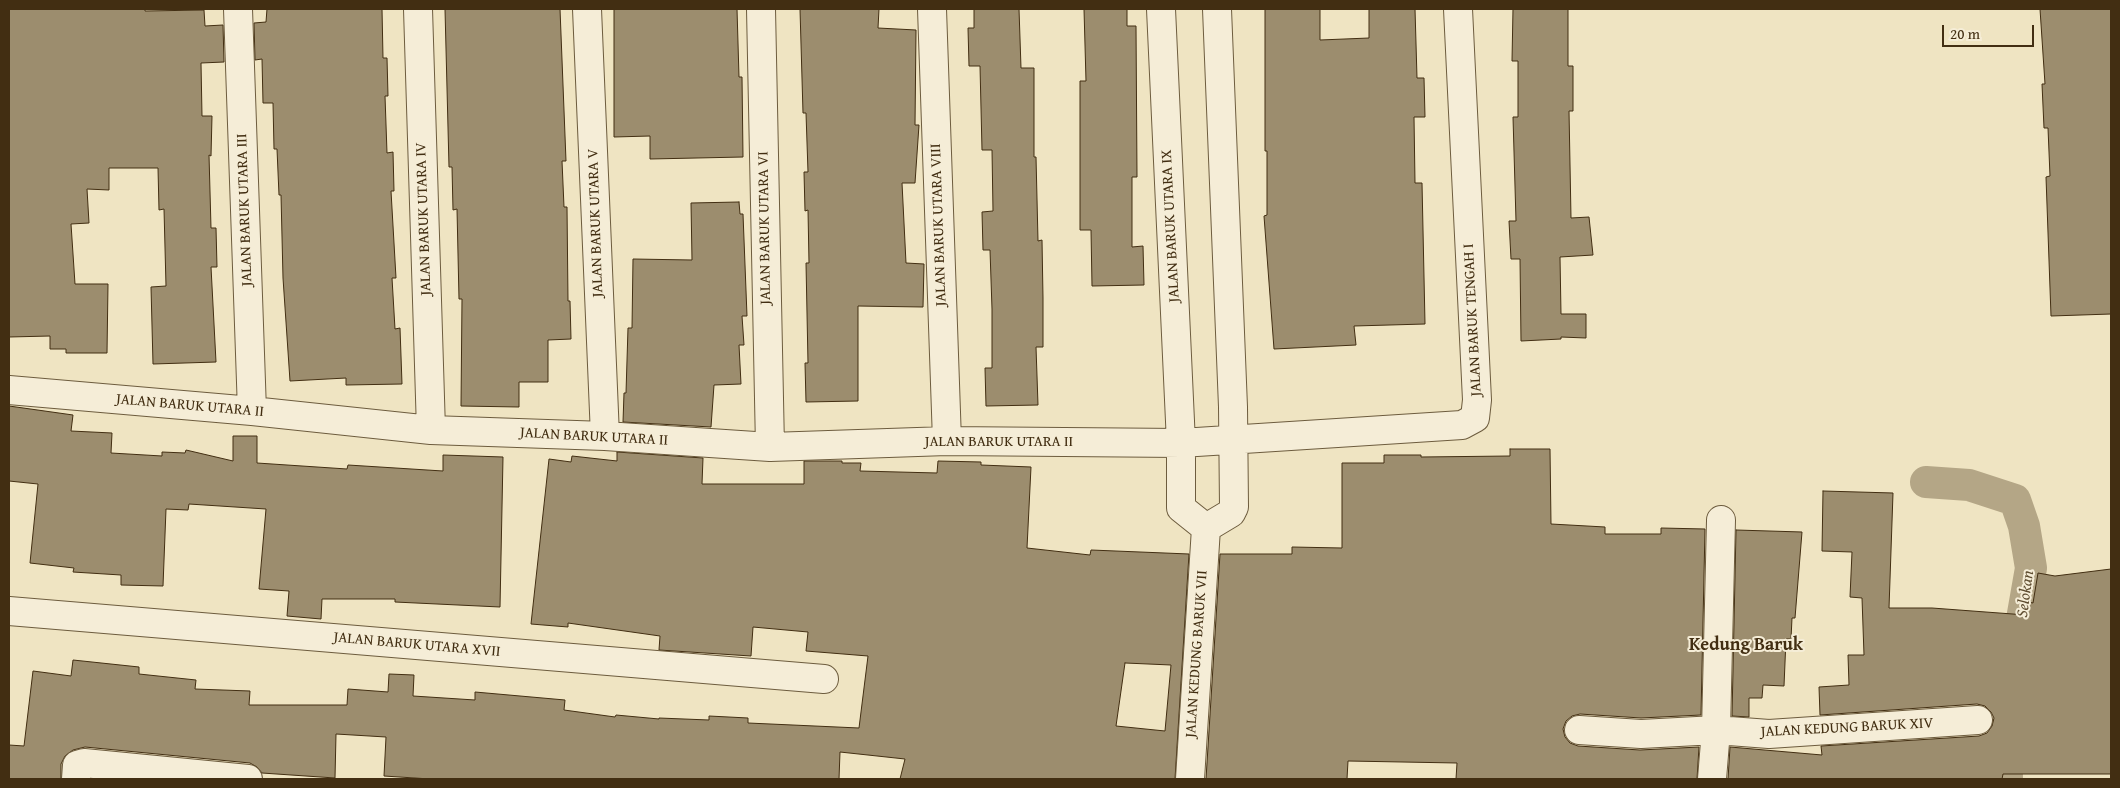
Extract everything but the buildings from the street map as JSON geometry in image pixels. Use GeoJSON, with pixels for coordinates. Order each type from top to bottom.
{"type":"FeatureCollection","features":[{"type":"Feature","properties":{"kind":"street","name":"JALAN BARUK UTARA III"},"geometry":{"type":"LineString","coordinates":[[238,9],[252,411]]}},
{"type":"Feature","properties":{"kind":"street","name":"JALAN BARUK UTARA IV"},"geometry":{"type":"LineString","coordinates":[[418,9],[431,430]]}},
{"type":"Feature","properties":{"kind":"street","name":"JALAN BARUK UTARA V"},"geometry":{"type":"LineString","coordinates":[[587,9],[605,436]]}},
{"type":"Feature","properties":{"kind":"street","name":"JALAN BARUK UTARA VI"},"geometry":{"type":"LineString","coordinates":[[761,9],[770,446]]}},
{"type":"Feature","properties":{"kind":"street","name":"JALAN BARUK UTARA VIII"},"geometry":{"type":"LineString","coordinates":[[932,9],[947,441]]}},
{"type":"Feature","properties":{"kind":"street","name":"JALAN BARUK UTARA IX"},"geometry":{"type":"LineString","coordinates":[[1161,9],[1181,443]]}},
{"type":"Feature","properties":{"kind":"street"},"geometry":{"type":"LineString","coordinates":[[1181,443],[1181,508],[1206,528],[1234,511],[1234,441],[1217,9]]}},
{"type":"Feature","properties":{"kind":"street","name":"JALAN BARUK TENGAH I"},"geometry":{"type":"LineString","coordinates":[[1234,441],[1462,425],[1475,418],[1477,390],[1458,9]]}},
{"type":"Feature","properties":{"kind":"street","name":"JALAN BARUK UTARA II"},"geometry":{"type":"LineString","coordinates":[[9,390],[252,411],[431,430],[605,436],[770,446],[947,441],[1181,443],[1234,441]]}},
{"type":"Feature","properties":{"kind":"street"},"geometry":{"type":"LineString","coordinates":[[1712,779],[1716,730],[1721,520]]}},
{"type":"Feature","properties":{"kind":"street","name":"JALAN KEDUNG BARUK VII"},"geometry":{"type":"LineString","coordinates":[[1190,779],[1206,528]]}},
{"type":"Feature","properties":{"kind":"street","name":"JALAN BARUK UTARA XVII"},"geometry":{"type":"LineString","coordinates":[[9,611],[824,680]]}},
{"type":"Feature","properties":{"kind":"street","name":"JALAN KEDUNG BARUK XIV"},"geometry":{"type":"LineString","coordinates":[[1579,730],[1641,734],[1716,730],[1769,734],[1978,720]]}},
{"type":"Feature","properties":{"kind":"street"},"geometry":{"type":"LineString","coordinates":[[80,771],[248,779]]}},
{"type":"Feature","properties":{"kind":"waterway","name":"Selokan"},"geometry":{"type":"LineString","coordinates":[[1926,482],[1969,485],[2015,500],[2024,526],[2031,568],[2015,659]]}},
{"type":"Feature","properties":{"kind":"waterway","name":"Selokan"},"geometry":{"type":"LineString","coordinates":[[2006,729],[2007,779]]}},
{"type":"Feature","properties":{"kind":"district","name":"Kedung Baruk"},"geometry":{"type":"Point","coordinates":[1746,645]}}]}
